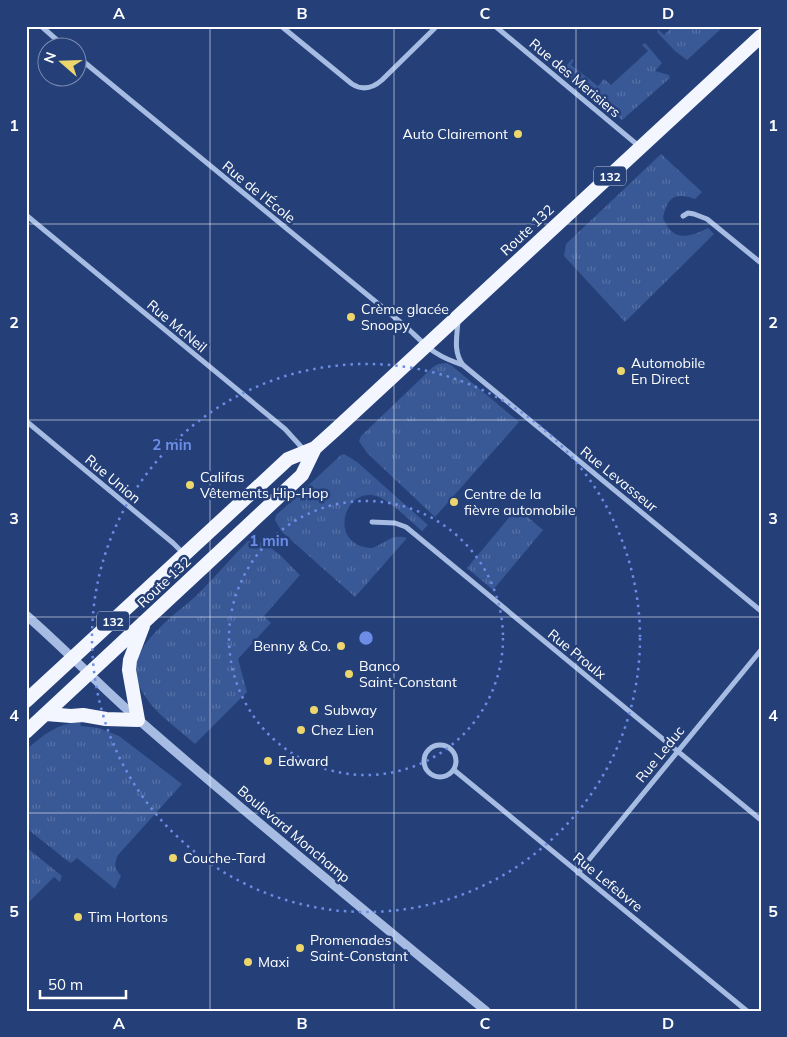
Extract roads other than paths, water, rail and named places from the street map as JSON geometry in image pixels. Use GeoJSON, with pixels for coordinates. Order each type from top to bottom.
{"type":"FeatureCollection","features":[{"type":"Feature","properties":{"kind":"highway","name":"Route 132"},"geometry":{"type":"LineString","coordinates":[[26,732],[302,475],[311,452],[761,36]]}},
{"type":"Feature","properties":{"kind":"highway","name":"Route 132"},"geometry":{"type":"LineString","coordinates":[[26,701],[288,459],[311,452]]}},
{"type":"Feature","properties":{"kind":"highway"},"geometry":{"type":"LineString","coordinates":[[46,714],[71,716],[83,714],[106,719],[138,720],[129,670],[130,660],[144,622]]}},
{"type":"Feature","properties":{"kind":"street"},"geometry":{"type":"LineString","coordinates":[[41,26],[55,38]]}},
{"type":"Feature","properties":{"kind":"street"},"geometry":{"type":"LineString","coordinates":[[281,26],[352,84],[362,88],[375,86],[437,26]]}},
{"type":"Feature","properties":{"kind":"street","name":"Rue des Merisiers"},"geometry":{"type":"LineString","coordinates":[[495,26],[641,147]]}},
{"type":"Feature","properties":{"kind":"street","name":"Rue de l'École"},"geometry":{"type":"LineString","coordinates":[[88,65],[404,325],[425,346]]}},
{"type":"Feature","properties":{"kind":"street"},"geometry":{"type":"LineString","coordinates":[[683,216],[694,214],[707,219],[761,263]]}},
{"type":"Feature","properties":{"kind":"street","name":"Rue McNeil"},"geometry":{"type":"LineString","coordinates":[[26,215],[311,452]]}},
{"type":"Feature","properties":{"kind":"street"},"geometry":{"type":"LineString","coordinates":[[459,315],[456,350],[458,359],[463,365]]}},
{"type":"Feature","properties":{"kind":"street","name":"Rue Levasseur"},"geometry":{"type":"LineString","coordinates":[[425,346],[443,358],[463,365],[761,611]]}},
{"type":"Feature","properties":{"kind":"street","name":"Rue Union"},"geometry":{"type":"LineString","coordinates":[[26,421],[184,554]]}},
{"type":"Feature","properties":{"kind":"street","name":"Rue Proulx"},"geometry":{"type":"LineString","coordinates":[[372,522],[395,523],[406,528],[761,820]]}},
{"type":"Feature","properties":{"kind":"street","name":"Boulevard Monchamp"},"geometry":{"type":"LineString","coordinates":[[26,615],[138,720],[231,800],[486,1011]]}},
{"type":"Feature","properties":{"kind":"street","name":"Rue Leduc"},"geometry":{"type":"LineString","coordinates":[[578,873],[761,650]]}},
{"type":"Feature","properties":{"kind":"street"},"geometry":{"type":"LineString","coordinates":[[439,744],[446,746],[453,752],[456,760],[454,770],[445,777],[432,774],[424,762],[428,750],[439,744]]}},
{"type":"Feature","properties":{"kind":"street","name":"Rue Lefebvre"},"geometry":{"type":"LineString","coordinates":[[454,770],[747,1011]]}},
{"type":"Feature","properties":{"kind":"place","name":"Auto Clairemont"},"geometry":{"type":"Point","coordinates":[518,134]}},
{"type":"Feature","properties":{"kind":"place","name":"Crème glacée Snoopy"},"geometry":{"type":"Point","coordinates":[351,317]}},
{"type":"Feature","properties":{"kind":"place","name":"Automobile En Direct"},"geometry":{"type":"Point","coordinates":[621,371]}},
{"type":"Feature","properties":{"kind":"place","name":"Califas Vêtements Hip-Hop"},"geometry":{"type":"Point","coordinates":[190,485]}},
{"type":"Feature","properties":{"kind":"place","name":"Centre de la fièvre automobile"},"geometry":{"type":"Point","coordinates":[454,502]}},
{"type":"Feature","properties":{"kind":"place","name":"Benny & Co."},"geometry":{"type":"Point","coordinates":[341,646]}},
{"type":"Feature","properties":{"kind":"place","name":"Banco Saint-Constant"},"geometry":{"type":"Point","coordinates":[349,674]}},
{"type":"Feature","properties":{"kind":"place","name":"Subway"},"geometry":{"type":"Point","coordinates":[314,710]}},
{"type":"Feature","properties":{"kind":"place","name":"Chez Lien"},"geometry":{"type":"Point","coordinates":[301,730]}},
{"type":"Feature","properties":{"kind":"place","name":"Edward"},"geometry":{"type":"Point","coordinates":[268,761]}},
{"type":"Feature","properties":{"kind":"place","name":"Couche-Tard"},"geometry":{"type":"Point","coordinates":[173,858]}},
{"type":"Feature","properties":{"kind":"place","name":"Tim Hortons"},"geometry":{"type":"Point","coordinates":[78,917]}},
{"type":"Feature","properties":{"kind":"place","name":"Promenades Saint-Constant"},"geometry":{"type":"Point","coordinates":[300,948]}},
{"type":"Feature","properties":{"kind":"place","name":"Maxi"},"geometry":{"type":"Point","coordinates":[248,962]}}]}
